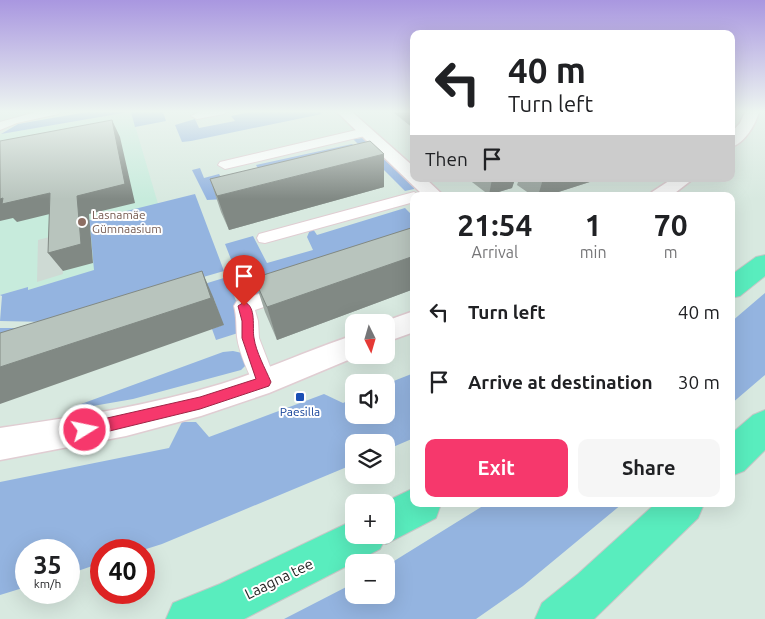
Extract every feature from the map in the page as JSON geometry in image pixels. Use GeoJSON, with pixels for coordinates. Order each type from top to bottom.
{"type":"FeatureCollection","features":[{"type":"Feature","properties":{"kind":"main road"},"geometry":{"type":"LineString","coordinates":[[735,286],[765,264]]}},
{"type":"Feature","properties":{"kind":"main road"},"geometry":{"type":"LineString","coordinates":[[735,454],[765,426]]}},
{"type":"Feature","properties":{"kind":"main road"},"geometry":{"type":"LineString","coordinates":[[395,519],[417,507]]}},
{"type":"Feature","properties":{"kind":"main road"},"geometry":{"type":"LineString","coordinates":[[558,619],[594,590],[681,507]]}},
{"type":"Feature","properties":{"kind":"main road","name":"Laagna tee"},"geometry":{"type":"LineString","coordinates":[[189,619],[233,601],[348,544]]}},
{"type":"Feature","properties":{"kind":"street"},"geometry":{"type":"LineString","coordinates":[[225,165],[327,141]]}},
{"type":"Feature","properties":{"kind":"street"},"geometry":{"type":"LineString","coordinates":[[374,141],[410,179]]}},
{"type":"Feature","properties":{"kind":"street"},"geometry":{"type":"LineString","coordinates":[[665,192],[680,182]]}},
{"type":"Feature","properties":{"kind":"street"},"geometry":{"type":"LineString","coordinates":[[265,238],[410,192]]}},
{"type":"Feature","properties":{"kind":"street"},"geometry":{"type":"LineString","coordinates":[[264,382],[248,338],[248,321],[244,306],[307,284]]}},
{"type":"Feature","properties":{"kind":"street"},"geometry":{"type":"LineString","coordinates":[[395,328],[410,323]]}},
{"type":"Feature","properties":{"kind":"street"},"geometry":{"type":"LineString","coordinates":[[0,444],[103,427],[200,403],[264,382],[345,350]]}},
{"type":"Feature","properties":{"kind":"shaded area","name":"Lasnamäe Gümnaasium"},"geometry":{"type":"Polygon","coordinates":[[[0,141],[139,141],[171,248],[28,290],[28,287],[0,295],[0,141]]]}},
{"type":"Feature","properties":{"kind":"shaded area"},"geometry":{"type":"Polygon","coordinates":[[[355,141],[366,141],[414,187],[414,189],[405,191],[355,141]]]}},
{"type":"Feature","properties":{"kind":"shaded area"},"geometry":{"type":"Polygon","coordinates":[[[352,144],[371,162],[225,199],[207,200],[192,170],[200,168],[204,178],[219,174],[224,182],[261,173],[256,165],[352,144]]]}},
{"type":"Feature","properties":{"kind":"shaded area"},"geometry":{"type":"Polygon","coordinates":[[[195,194],[224,271],[48,322],[0,321],[2,296],[0,295],[28,287],[28,290],[94,270],[90,226],[54,229],[195,194]]]}},
{"type":"Feature","properties":{"kind":"shaded area"},"geometry":{"type":"Polygon","coordinates":[[[405,208],[410,213],[410,241],[254,296],[245,295],[225,244],[253,236],[267,263],[313,250],[307,237],[310,230],[313,229],[317,235],[405,208]]]}},
{"type":"Feature","properties":{"kind":"shaded area"},"geometry":{"type":"Polygon","coordinates":[[[61,234],[63,274],[37,282],[38,240],[61,234]]]}},
{"type":"Feature","properties":{"kind":"shaded area"},"geometry":{"type":"Polygon","coordinates":[[[227,277],[244,322],[238,333],[216,340],[212,329],[223,325],[214,299],[0,370],[0,328],[61,328],[227,277]]]}},
{"type":"Feature","properties":{"kind":"shaded area"},"geometry":{"type":"Polygon","coordinates":[[[765,293],[765,375],[735,401],[735,319],[765,293]]]}},
{"type":"Feature","properties":{"kind":"shaded area"},"geometry":{"type":"Polygon","coordinates":[[[233,351],[242,353],[246,365],[241,370],[133,399],[70,410],[73,407],[223,352],[233,351]]]}},
{"type":"Feature","properties":{"kind":"shaded area"},"geometry":{"type":"Polygon","coordinates":[[[410,375],[410,440],[395,446],[395,434],[345,434],[345,468],[155,546],[155,539],[90,539],[90,567],[80,570],[80,539],[15,539],[15,590],[0,595],[0,482],[169,448],[182,422],[196,422],[209,437],[324,394],[343,403],[345,402],[345,424],[395,424],[395,380],[410,375]]]}},
{"type":"Feature","properties":{"kind":"shaded area"},"geometry":{"type":"Polygon","coordinates":[[[481,507],[618,507],[523,586],[476,619],[284,619],[345,588],[345,604],[395,604],[395,560],[481,507]]]}},
{"type":"Feature","properties":{"kind":"building"},"geometry":{"type":"Polygon","coordinates":[[[0,141],[116,141],[125,184],[77,196],[81,244],[48,253],[50,193],[2,204],[3,198],[0,199],[0,141]]]}},
{"type":"Feature","properties":{"kind":"building"},"geometry":{"type":"Polygon","coordinates":[[[370,141],[384,154],[217,196],[210,179],[370,141]]]}},
{"type":"Feature","properties":{"kind":"building"},"geometry":{"type":"Polygon","coordinates":[[[410,228],[410,257],[267,307],[254,278],[410,228]]]}},
{"type":"Feature","properties":{"kind":"building"},"geometry":{"type":"Polygon","coordinates":[[[202,271],[211,298],[0,367],[0,333],[202,271]]]}},
{"type":"Feature","properties":{"kind":"place","name":"Lasnamäe Gümnaasium"},"geometry":{"type":"Point","coordinates":[82,222]}},
{"type":"Feature","properties":{"kind":"place","name":"Paesilla"},"geometry":{"type":"Point","coordinates":[300,397]}},
{"type":"Feature","properties":{"kind":"route"},"geometry":{"type":"LineString","coordinates":[[85,430],[200,403],[264,382],[248,338],[248,321],[244,306]]}}]}
